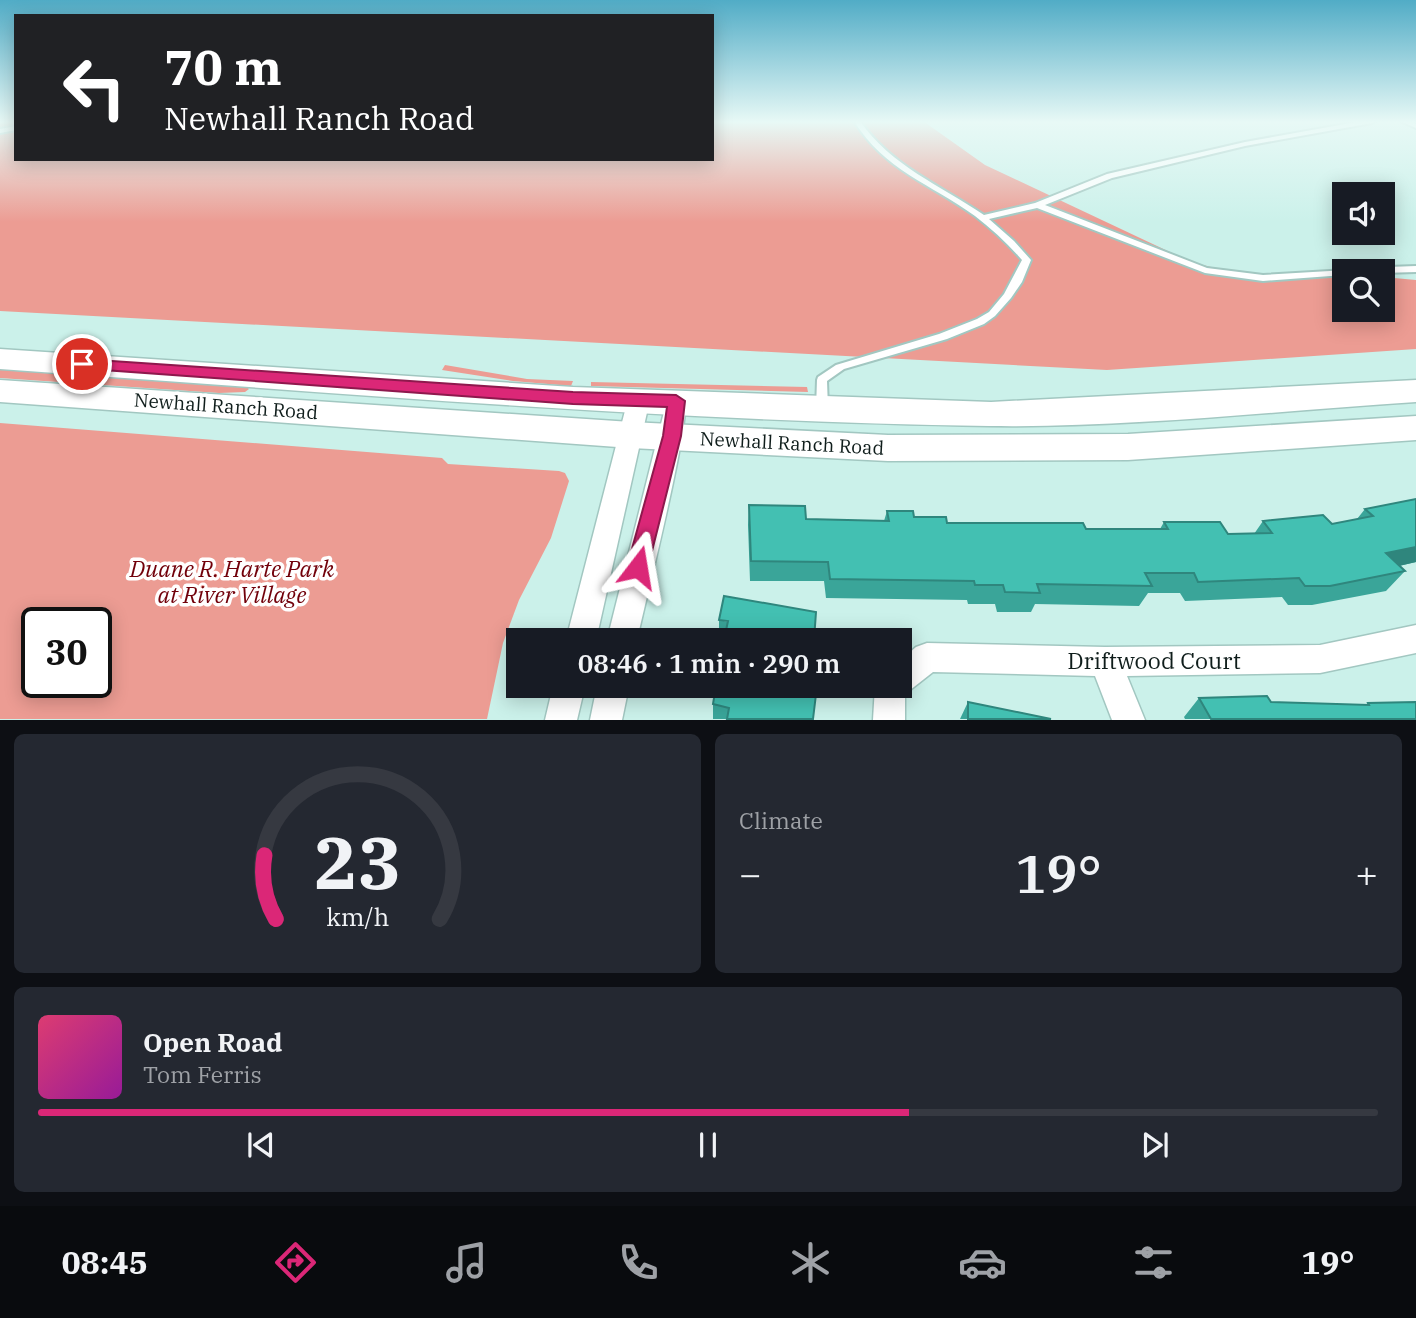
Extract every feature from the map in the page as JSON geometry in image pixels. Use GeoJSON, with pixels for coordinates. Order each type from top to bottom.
{"type":"FeatureCollection","features":[{"type":"Feature","properties":{"kind":"main road","name":"Newhall Ranch Road"},"geometry":{"type":"LineString","coordinates":[[0,359],[639,400],[991,414],[1092,411],[1416,391]]}},
{"type":"Feature","properties":{"kind":"main road","name":"Newhall Ranch Road"},"geometry":{"type":"LineString","coordinates":[[0,391],[631,435],[888,448],[1128,447],[1416,428]]}},
{"type":"Feature","properties":{"kind":"street"},"geometry":{"type":"LineString","coordinates":[[584,628],[639,400]]}},
{"type":"Feature","properties":{"kind":"street"},"geometry":{"type":"LineString","coordinates":[[625,628],[672,436],[676,401]]}},
{"type":"Feature","properties":{"kind":"street","name":"Driftwood Court"},"geometry":{"type":"LineString","coordinates":[[912,670],[927,657],[1105,662],[1320,659],[1416,639]]}},
{"type":"Feature","properties":{"kind":"street"},"geometry":{"type":"LineString","coordinates":[[1105,662],[1129,719]]}},
{"type":"Feature","properties":{"kind":"street"},"geometry":{"type":"LineString","coordinates":[[561,719],[566,698]]}},
{"type":"Feature","properties":{"kind":"street"},"geometry":{"type":"LineString","coordinates":[[606,719],[610,698]]}},
{"type":"Feature","properties":{"kind":"street"},"geometry":{"type":"LineString","coordinates":[[889,698],[889,719]]}},
{"type":"Feature","properties":{"kind":"lane"},"geometry":{"type":"LineString","coordinates":[[822,409],[822,380],[840,367],[970,326],[992,314],[1022,274],[1027,260],[982,218],[900,166],[887,155]]}},
{"type":"Feature","properties":{"kind":"lane"},"geometry":{"type":"LineString","coordinates":[[982,218],[1038,205],[1110,176],[1200,155]]}},
{"type":"Feature","properties":{"kind":"lane"},"geometry":{"type":"LineString","coordinates":[[1038,205],[1205,270],[1262,278],[1332,273]]}},
{"type":"Feature","properties":{"kind":"lane"},"geometry":{"type":"LineString","coordinates":[[1395,270],[1416,269]]}},
{"type":"Feature","properties":{"kind":"green space"},"geometry":{"type":"Polygon","coordinates":[[[0,155],[14,155],[14,161],[714,161],[714,155],[970,155],[985,165],[1191,262],[1262,280],[1332,276],[1332,322],[1395,322],[1395,278],[1416,280],[1416,349],[1107,370],[0,311],[0,155]]]}},
{"type":"Feature","properties":{"kind":"green space"},"geometry":{"type":"Polygon","coordinates":[[[445,365],[527,379],[573,381],[571,386],[513,381],[442,370],[445,365]]]}},
{"type":"Feature","properties":{"kind":"green space"},"geometry":{"type":"Polygon","coordinates":[[[0,369],[246,386],[249,389],[245,392],[219,393],[0,378],[0,369]]]}},
{"type":"Feature","properties":{"kind":"green space"},"geometry":{"type":"Polygon","coordinates":[[[591,382],[807,387],[808,392],[591,386],[591,382]]]}},
{"type":"Feature","properties":{"kind":"green space","name":"Duane R. Harte Park at River Village"},"geometry":{"type":"Polygon","coordinates":[[[0,423],[442,458],[448,464],[565,473],[569,481],[551,538],[519,600],[509,628],[506,628],[487,719],[0,719],[0,423]]]}},
{"type":"Feature","properties":{"kind":"building"},"geometry":{"type":"Polygon","coordinates":[[[1416,499],[1416,547],[1386,553],[1405,571],[1330,586],[1305,586],[1299,578],[1198,582],[1194,573],[1145,573],[1152,586],[1037,584],[1040,593],[1005,592],[1003,585],[975,585],[974,581],[830,579],[828,562],[751,561],[749,505],[805,506],[806,519],[889,521],[887,511],[913,511],[914,517],[946,517],[947,523],[1083,523],[1086,529],[1168,529],[1164,522],[1220,522],[1228,534],[1272,533],[1263,521],[1323,515],[1332,524],[1373,516],[1365,509],[1416,499]]]}},
{"type":"Feature","properties":{"kind":"building"},"geometry":{"type":"Polygon","coordinates":[[[724,596],[816,612],[815,628],[727,628],[728,621],[719,620],[724,596]]]}},
{"type":"Feature","properties":{"kind":"building"},"geometry":{"type":"Polygon","coordinates":[[[1267,696],[1271,702],[1369,705],[1368,703],[1416,702],[1416,719],[1211,719],[1199,698],[1267,696]]]}},
{"type":"Feature","properties":{"kind":"building"},"geometry":{"type":"Polygon","coordinates":[[[714,698],[816,698],[813,719],[727,719],[729,708],[713,704],[714,698]]]}},
{"type":"Feature","properties":{"kind":"building"},"geometry":{"type":"Polygon","coordinates":[[[968,702],[1051,719],[968,719],[968,702]]]}},
{"type":"Feature","properties":{"kind":"route"},"geometry":{"type":"LineString","coordinates":[[82,364],[573,398],[676,401],[672,436],[638,567]]}}]}
